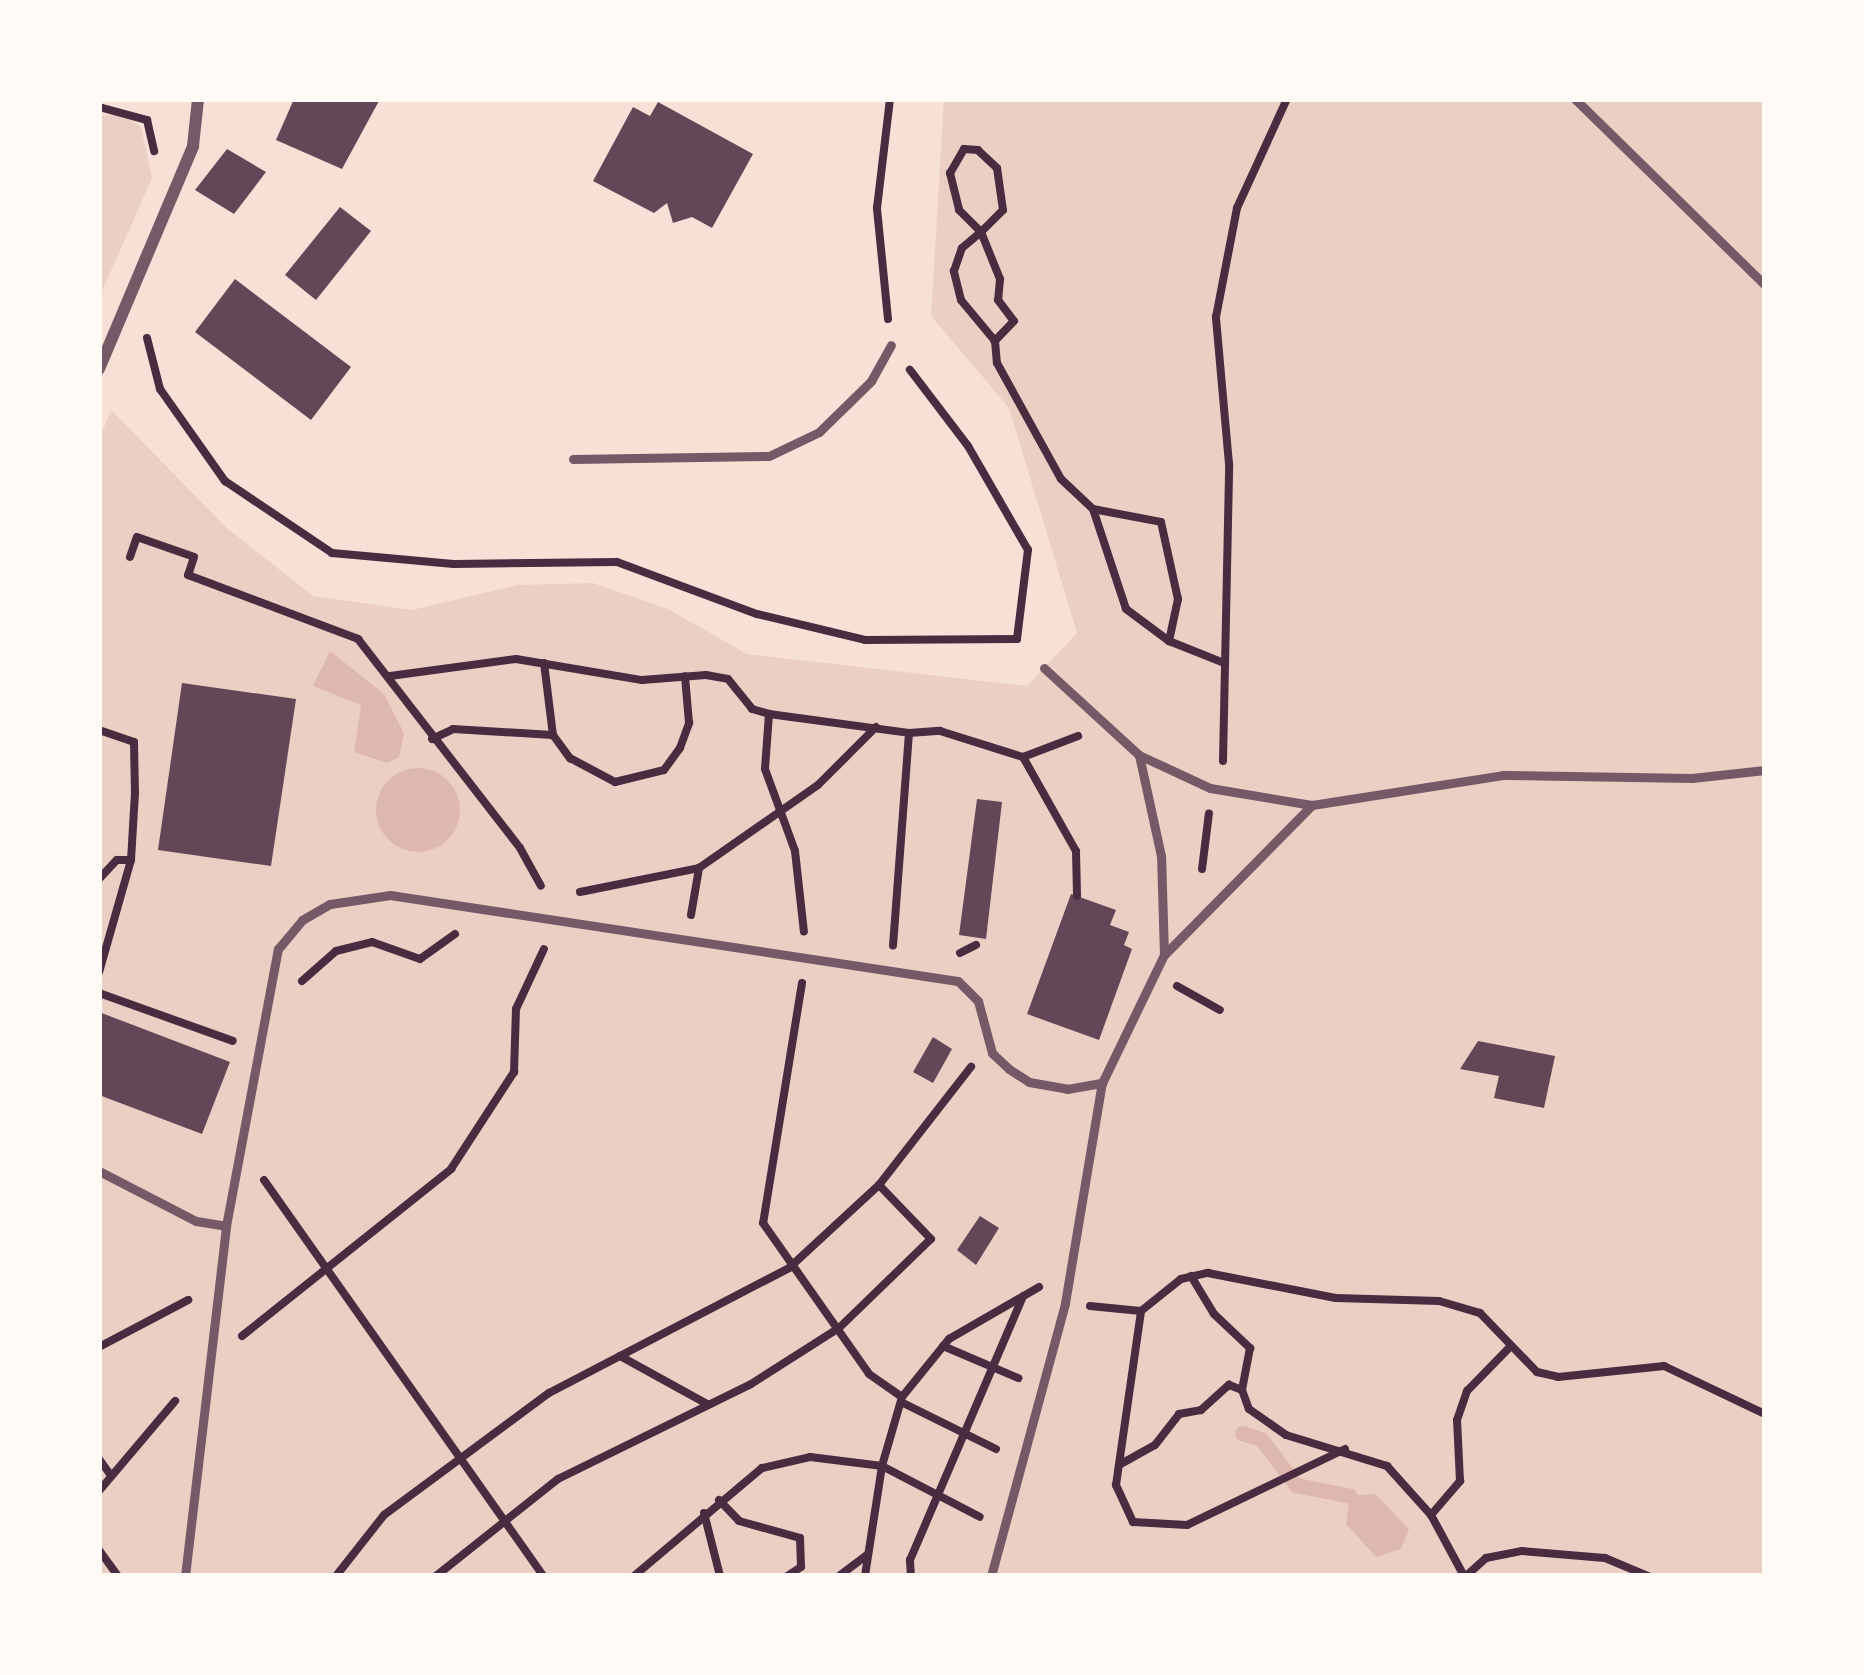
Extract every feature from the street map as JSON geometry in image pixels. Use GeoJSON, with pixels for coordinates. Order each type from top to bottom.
{"type":"FeatureCollection","features":[{"type":"Feature","properties":{"kind":"street"},"geometry":{"type":"LineString","coordinates":[[99,369],[193,146],[198,99]]}},
{"type":"Feature","properties":{"kind":"lane"},"geometry":{"type":"LineString","coordinates":[[1575,99],[1765,285]]}},
{"type":"Feature","properties":{"kind":"lane"},"geometry":{"type":"LineString","coordinates":[[573,459],[769,457],[831,421],[871,381],[891,345]]}},
{"type":"Feature","properties":{"kind":"lane"},"geometry":{"type":"LineString","coordinates":[[1045,668],[1139,755],[1226,792],[1312,805],[1503,775],[1692,778],[1765,770]]}},
{"type":"Feature","properties":{"kind":"lane"},"geometry":{"type":"LineString","coordinates":[[1139,755],[1161,856],[1164,955]]}},
{"type":"Feature","properties":{"kind":"lane"},"geometry":{"type":"LineString","coordinates":[[991,1576],[1072,1270],[1102,1083],[1164,955],[1312,805]]}},
{"type":"Feature","properties":{"kind":"lane"},"geometry":{"type":"LineString","coordinates":[[185,1576],[226,1226],[256,1050],[278,949],[302,920],[330,904],[390,896],[893,970],[970,991],[992,1053],[1029,1082],[1102,1083]]}},
{"type":"Feature","properties":{"kind":"lane"},"geometry":{"type":"LineString","coordinates":[[99,1171],[196,1221],[226,1226]]}},
{"type":"Feature","properties":{"kind":"path"},"geometry":{"type":"LineString","coordinates":[[1226,792],[1229,464],[1216,317],[1237,208],[1287,99]]}},
{"type":"Feature","properties":{"kind":"path"},"geometry":{"type":"LineString","coordinates":[[99,106],[147,120],[154,150],[178,180]]}},
{"type":"Feature","properties":{"kind":"path"},"geometry":{"type":"LineString","coordinates":[[995,341],[1014,321],[998,300],[1000,279],[981,232],[959,210],[950,173],[964,148],[978,150],[997,168],[1004,210],[981,232],[962,248],[954,271],[962,300],[995,341],[997,364],[1061,479],[1093,509],[1126,609],[1169,641],[1224,663]]}},
{"type":"Feature","properties":{"kind":"path"},"geometry":{"type":"LineString","coordinates":[[1093,509],[1161,522],[1178,599],[1169,641]]}},
{"type":"Feature","properties":{"kind":"path"},"geometry":{"type":"LineString","coordinates":[[130,557],[136,537],[194,557],[188,575],[358,639],[520,848],[558,920]]}},
{"type":"Feature","properties":{"kind":"path"},"geometry":{"type":"LineString","coordinates":[[390,676],[454,663],[544,663],[642,680],[685,676],[728,680],[752,709],[769,714],[909,733],[940,731],[1023,757],[1106,724]]}},
{"type":"Feature","properties":{"kind":"path"},"geometry":{"type":"LineString","coordinates":[[544,663],[553,735],[571,758],[615,782],[664,770],[689,723],[685,676]]}},
{"type":"Feature","properties":{"kind":"path"},"geometry":{"type":"LineString","coordinates":[[769,714],[766,769],[800,872],[807,958],[764,1183],[763,1223],[789,1268],[839,1328],[869,1374],[902,1400],[965,1437],[1024,1457]]}},
{"type":"Feature","properties":{"kind":"path"},"geometry":{"type":"LineString","coordinates":[[99,1491],[109,1473],[212,1361],[451,1169],[482,1129],[514,1072],[516,1009],[574,895],[595,883],[699,868],[781,812],[876,727]]}},
{"type":"Feature","properties":{"kind":"path"},"geometry":{"type":"LineString","coordinates":[[432,739],[453,729],[553,735]]}},
{"type":"Feature","properties":{"kind":"path"},"geometry":{"type":"LineString","coordinates":[[99,730],[134,742],[131,860],[99,972]]}},
{"type":"Feature","properties":{"kind":"path"},"geometry":{"type":"LineString","coordinates":[[893,970],[909,733]]}},
{"type":"Feature","properties":{"kind":"path"},"geometry":{"type":"LineString","coordinates":[[1023,757],[1076,851],[1077,896]]}},
{"type":"Feature","properties":{"kind":"path"},"geometry":{"type":"LineString","coordinates":[[1196,883],[1210,800]]}},
{"type":"Feature","properties":{"kind":"path"},"geometry":{"type":"LineString","coordinates":[[99,880],[117,860],[131,860]]}},
{"type":"Feature","properties":{"kind":"path"},"geometry":{"type":"LineString","coordinates":[[687,940],[699,868]]}},
{"type":"Feature","properties":{"kind":"path"},"geometry":{"type":"LineString","coordinates":[[265,1009],[336,951],[373,942],[420,958],[483,909]]}},
{"type":"Feature","properties":{"kind":"path"},"geometry":{"type":"LineString","coordinates":[[1155,973],[1220,1010]]}},
{"type":"Feature","properties":{"kind":"path"},"geometry":{"type":"LineString","coordinates":[[99,993],[256,1050]]}},
{"type":"Feature","properties":{"kind":"path"},"geometry":{"type":"LineString","coordinates":[[336,1576],[384,1515],[460,1454],[620,1356],[789,1268],[879,1185],[953,1084],[992,1053]]}},
{"type":"Feature","properties":{"kind":"path"},"geometry":{"type":"LineString","coordinates":[[240,1144],[543,1576]]}},
{"type":"Feature","properties":{"kind":"path"},"geometry":{"type":"LineString","coordinates":[[436,1576],[558,1479],[707,1405],[839,1328],[931,1239],[879,1185]]}},
{"type":"Feature","properties":{"kind":"path"},"geometry":{"type":"LineString","coordinates":[[865,1576],[882,1466],[902,1400],[943,1346],[1072,1270]]}},
{"type":"Feature","properties":{"kind":"path"},"geometry":{"type":"LineString","coordinates":[[1191,1276],[1214,1314],[1250,1348],[1243,1390],[1250,1409],[1286,1435],[1345,1449],[1387,1466],[1431,1516],[1465,1576],[1486,1558],[1522,1551],[1605,1558],[1648,1576]]}},
{"type":"Feature","properties":{"kind":"path"},"geometry":{"type":"LineString","coordinates":[[1084,1306],[1141,1311],[1191,1276],[1238,1276],[1336,1298],[1462,1305],[1480,1313],[1537,1372],[1558,1377],[1664,1366],[1765,1414]]}},
{"type":"Feature","properties":{"kind":"path"},"geometry":{"type":"LineString","coordinates":[[99,1347],[219,1285]]}},
{"type":"Feature","properties":{"kind":"path"},"geometry":{"type":"LineString","coordinates":[[911,1576],[910,1560],[940,1500],[1023,1296]]}},
{"type":"Feature","properties":{"kind":"path"},"geometry":{"type":"LineString","coordinates":[[1141,1311],[1119,1465],[1121,1509],[1133,1522],[1187,1525],[1345,1449]]}},
{"type":"Feature","properties":{"kind":"path"},"geometry":{"type":"LineString","coordinates":[[943,1346],[1044,1385]]}},
{"type":"Feature","properties":{"kind":"path"},"geometry":{"type":"LineString","coordinates":[[1431,1516],[1460,1481],[1457,1420],[1467,1391],[1510,1347]]}},
{"type":"Feature","properties":{"kind":"path"},"geometry":{"type":"LineString","coordinates":[[620,1356],[675,1393],[707,1405]]}},
{"type":"Feature","properties":{"kind":"path"},"geometry":{"type":"LineString","coordinates":[[1119,1465],[1155,1445],[1179,1414],[1201,1410],[1229,1384],[1243,1390]]}},
{"type":"Feature","properties":{"kind":"path"},"geometry":{"type":"LineString","coordinates":[[634,1576],[762,1468],[811,1457],[882,1466],[940,1500],[1006,1528]]}},
{"type":"Feature","properties":{"kind":"path"},"geometry":{"type":"LineString","coordinates":[[99,1460],[109,1473]]}},
{"type":"Feature","properties":{"kind":"path"},"geometry":{"type":"LineString","coordinates":[[719,1500],[739,1521],[800,1538],[804,1573],[787,1576]]}},
{"type":"Feature","properties":{"kind":"path"},"geometry":{"type":"LineString","coordinates":[[704,1513],[720,1576]]}},
{"type":"Feature","properties":{"kind":"path"},"geometry":{"type":"LineString","coordinates":[[99,1550],[118,1576]]}},
{"type":"Feature","properties":{"kind":"path"},"geometry":{"type":"LineString","coordinates":[[839,1576],[868,1553]]}},
{"type":"Feature","properties":{"kind":"shaded area"},"geometry":{"type":"Polygon","coordinates":[[[944,99],[1765,99],[1765,1576],[99,1576],[99,440],[111,410],[228,529],[313,596],[412,610],[517,585],[593,583],[668,609],[747,654],[1027,686],[1077,633],[1009,408],[931,316],[944,99]]]}},
{"type":"Feature","properties":{"kind":"shaded area"},"geometry":{"type":"Polygon","coordinates":[[[121,114],[141,127],[152,178],[99,298],[99,116],[121,114]]]}},
{"type":"Feature","properties":{"kind":"shaded area"},"geometry":{"type":"Polygon","coordinates":[[[330,651],[384,694],[404,733],[399,757],[387,763],[354,752],[361,705],[313,686],[330,651]]]}},
{"type":"Feature","properties":{"kind":"shaded area"},"geometry":{"type":"Polygon","coordinates":[[[418,768],[448,780],[460,810],[448,840],[418,852],[388,840],[376,810],[388,780],[418,768]]]}},
{"type":"Feature","properties":{"kind":"shaded area"},"geometry":{"type":"Polygon","coordinates":[[[1375,1494],[1409,1529],[1401,1549],[1376,1557],[1346,1524],[1350,1496],[1375,1494]]]}},
{"type":"Feature","properties":{"kind":"building"},"geometry":{"type":"Polygon","coordinates":[[[294,99],[380,99],[342,169],[276,140],[294,99]]]}},
{"type":"Feature","properties":{"kind":"building"},"geometry":{"type":"Polygon","coordinates":[[[658,102],[753,154],[712,228],[692,217],[673,223],[667,203],[654,213],[593,181],[633,107],[650,116],[658,102]]]}},
{"type":"Feature","properties":{"kind":"building"},"geometry":{"type":"Polygon","coordinates":[[[227,149],[266,172],[234,214],[195,190],[227,149]]]}},
{"type":"Feature","properties":{"kind":"building"},"geometry":{"type":"Polygon","coordinates":[[[340,207],[371,231],[316,300],[285,275],[340,207]]]}},
{"type":"Feature","properties":{"kind":"building"},"geometry":{"type":"Polygon","coordinates":[[[235,279],[351,367],[311,420],[195,332],[235,279]]]}},
{"type":"Feature","properties":{"kind":"building"},"geometry":{"type":"Polygon","coordinates":[[[182,683],[296,699],[271,866],[158,850],[182,683]]]}},
{"type":"Feature","properties":{"kind":"building"},"geometry":{"type":"Polygon","coordinates":[[[977,799],[1002,802],[986,939],[959,935],[977,799]]]}},
{"type":"Feature","properties":{"kind":"building"},"geometry":{"type":"Polygon","coordinates":[[[1071,894],[1116,910],[1110,925],[1129,932],[1124,945],[1132,949],[1099,1040],[1027,1014],[1071,894]]]}},
{"type":"Feature","properties":{"kind":"building"},"geometry":{"type":"Polygon","coordinates":[[[99,1012],[230,1062],[202,1134],[99,1095],[99,1012]]]}},
{"type":"Feature","properties":{"kind":"building"},"geometry":{"type":"Polygon","coordinates":[[[933,1037],[952,1049],[933,1083],[913,1072],[933,1037]]]}},
{"type":"Feature","properties":{"kind":"building"},"geometry":{"type":"Polygon","coordinates":[[[1478,1041],[1555,1056],[1544,1108],[1494,1098],[1499,1076],[1460,1069],[1478,1041]]]}},
{"type":"Feature","properties":{"kind":"building"},"geometry":{"type":"Polygon","coordinates":[[[980,1216],[999,1228],[976,1265],[957,1250],[980,1216]]]}},
{"type":"Feature","properties":{"kind":"waterway"},"geometry":{"type":"LineString","coordinates":[[1242,1433],[1261,1439],[1296,1485],[1350,1496]]}}]}
